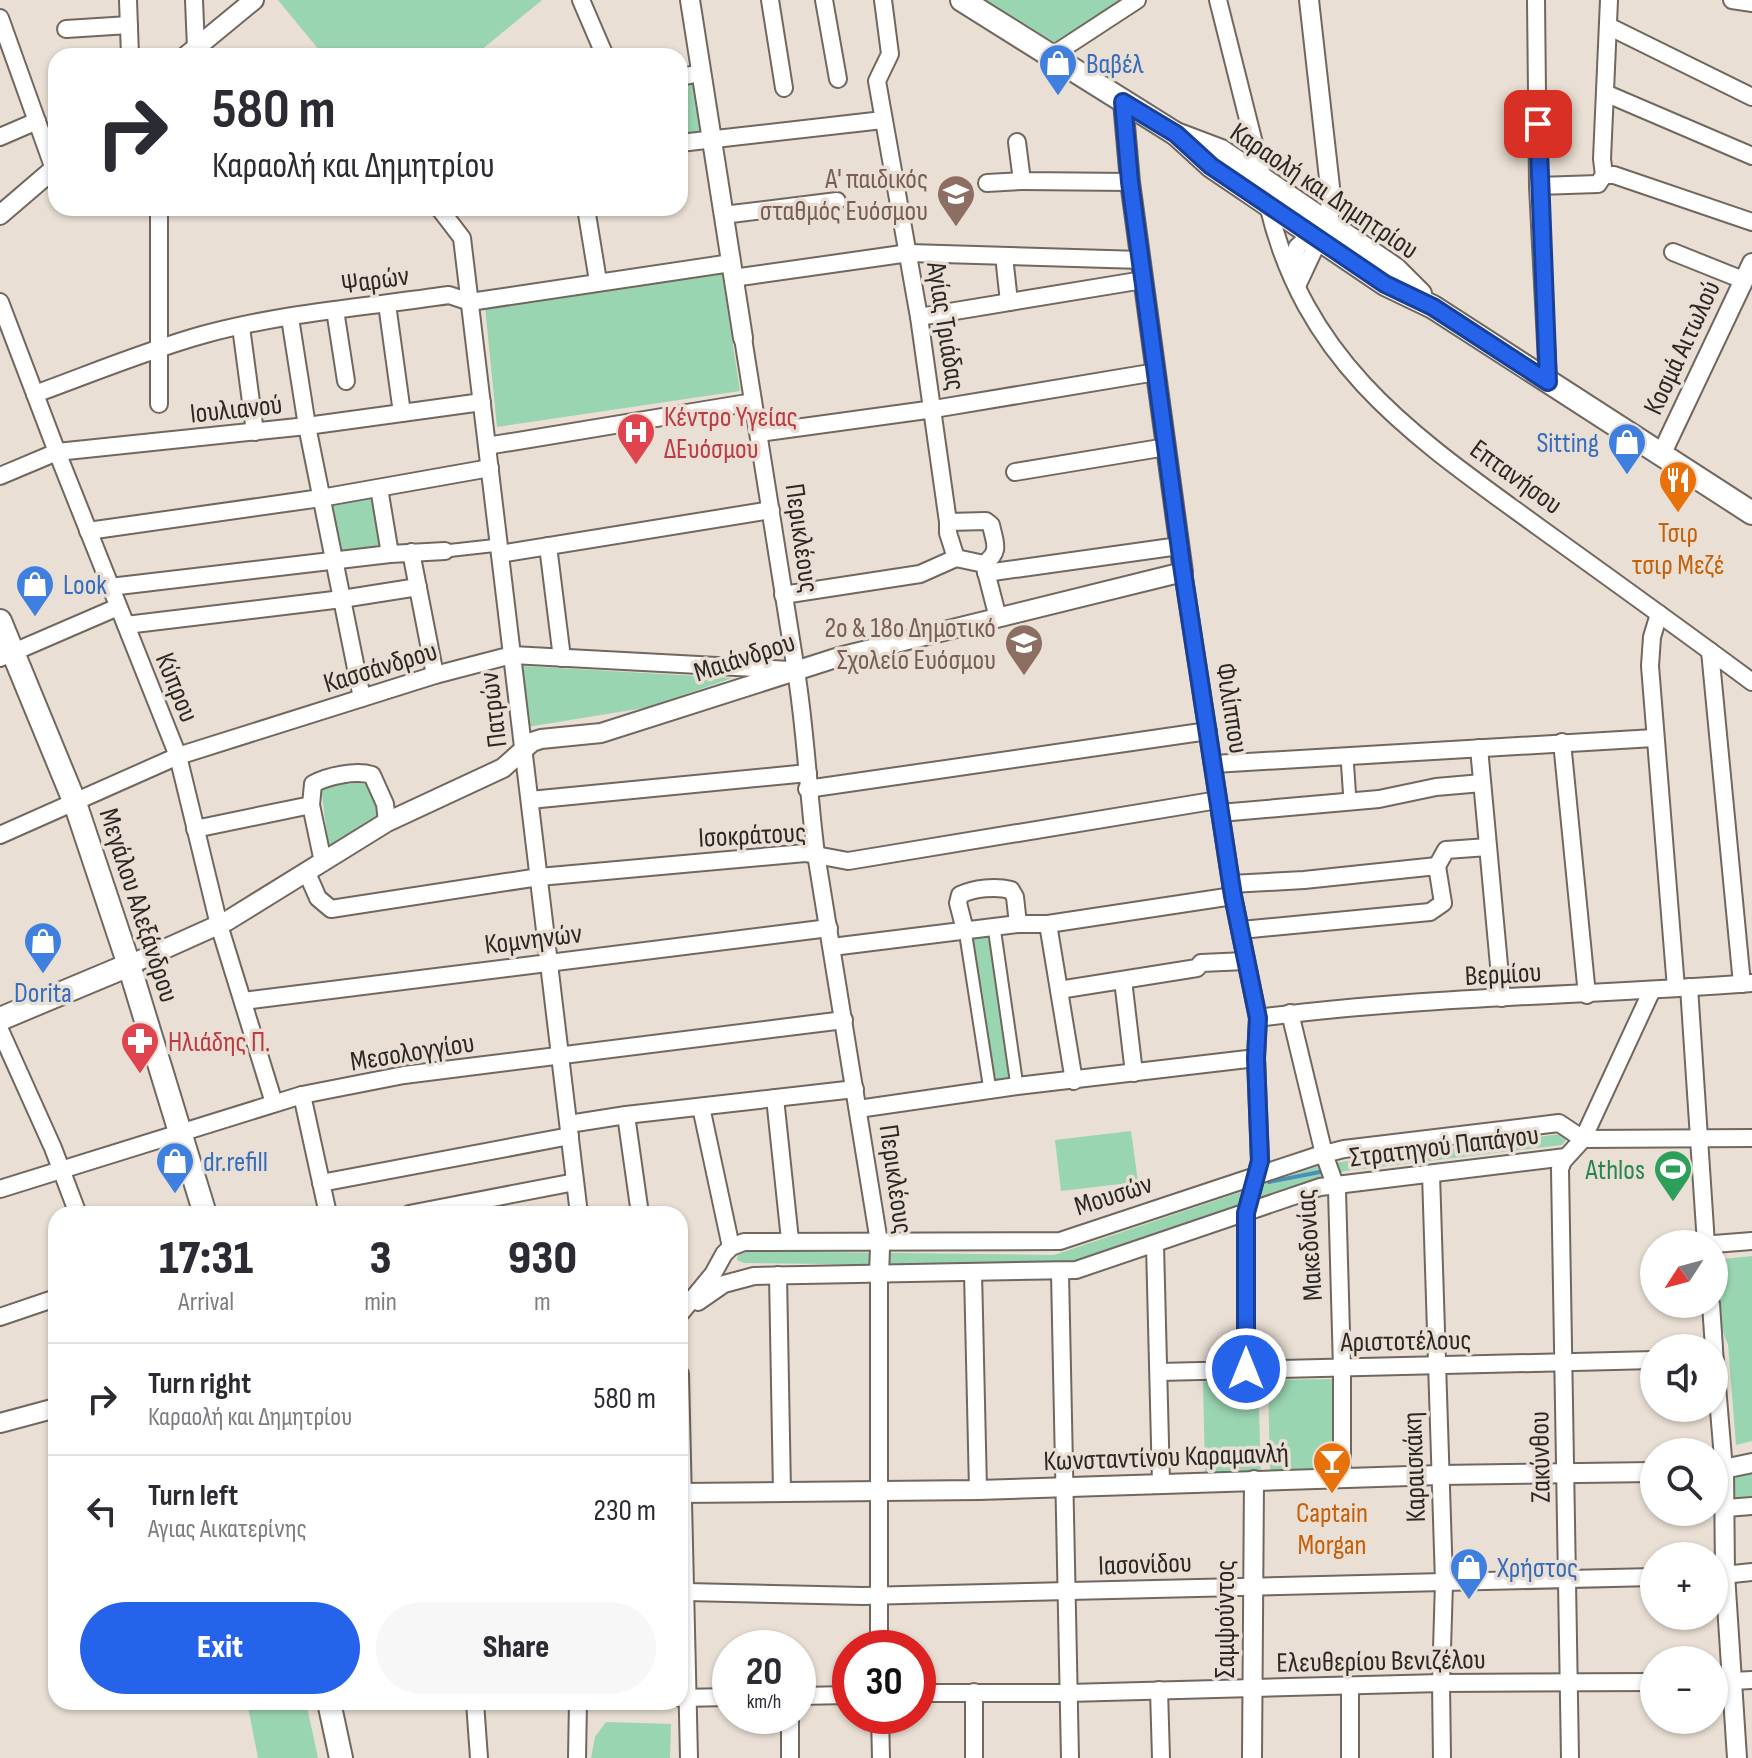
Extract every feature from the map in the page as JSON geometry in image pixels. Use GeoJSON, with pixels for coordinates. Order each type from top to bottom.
{"type":"FeatureCollection","features":[{"type":"Feature","properties":{"kind":"main road","name":"Καραολή και Δημητρίου"},"geometry":{"type":"LineString","coordinates":[[962,0],[1176,134],[1221,151],[1263,179],[1319,232]]}},
{"type":"Feature","properties":{"kind":"main road","name":"Καραολή και Δημητρίου"},"geometry":{"type":"LineString","coordinates":[[1176,134],[1211,166],[1268,205],[1395,269],[1433,307],[1752,513]]}},
{"type":"Feature","properties":{"kind":"main road","name":"Μεγάλου Αλεξάνδρου"},"geometry":{"type":"LineString","coordinates":[[0,621],[7,655],[75,803],[129,965],[203,1206]]}},
{"type":"Feature","properties":{"kind":"main road","name":"Μαιάνδρου"},"geometry":{"type":"LineString","coordinates":[[0,1019],[129,965]]}},
{"type":"Feature","properties":{"kind":"main road"},"geometry":{"type":"LineString","coordinates":[[331,1710],[341,1758]]}},
{"type":"Feature","properties":{"kind":"street"},"geometry":{"type":"LineString","coordinates":[[128,0],[130,48]]}},
{"type":"Feature","properties":{"kind":"street"},"geometry":{"type":"LineString","coordinates":[[191,48],[194,0]]}},
{"type":"Feature","properties":{"kind":"street"},"geometry":{"type":"LineString","coordinates":[[196,48],[254,0]]}},
{"type":"Feature","properties":{"kind":"street"},"geometry":{"type":"LineString","coordinates":[[581,0],[602,48]]}},
{"type":"Feature","properties":{"kind":"street","name":"Περικλέους"},"geometry":{"type":"LineString","coordinates":[[690,0],[796,671],[816,854],[880,1246],[879,1275]]}},
{"type":"Feature","properties":{"kind":"street"},"geometry":{"type":"LineString","coordinates":[[770,0],[784,88]]}},
{"type":"Feature","properties":{"kind":"street"},"geometry":{"type":"LineString","coordinates":[[824,0],[838,79]]}},
{"type":"Feature","properties":{"kind":"street","name":"Αγίας Τριάδας"},"geometry":{"type":"LineString","coordinates":[[883,0],[890,54],[877,81],[909,253],[948,522]]}},
{"type":"Feature","properties":{"kind":"street"},"geometry":{"type":"LineString","coordinates":[[1049,55],[1137,0]]}},
{"type":"Feature","properties":{"kind":"street","name":"Επτανήσου"},"geometry":{"type":"LineString","coordinates":[[1218,0],[1277,240],[1294,280],[1324,334],[1347,366],[1393,417],[1439,455],[1752,682]]}},
{"type":"Feature","properties":{"kind":"street"},"geometry":{"type":"LineString","coordinates":[[1294,280],[1330,212],[1331,196],[1309,0]]}},
{"type":"Feature","properties":{"kind":"street"},"geometry":{"type":"LineString","coordinates":[[1536,0],[1538,186],[1548,382]]}},
{"type":"Feature","properties":{"kind":"street"},"geometry":{"type":"LineString","coordinates":[[1538,186],[1598,184],[1604,175],[1602,159],[1609,0]]}},
{"type":"Feature","properties":{"kind":"street"},"geometry":{"type":"LineString","coordinates":[[1732,0],[1752,3]]}},
{"type":"Feature","properties":{"kind":"street"},"geometry":{"type":"LineString","coordinates":[[0,18],[48,150]]}},
{"type":"Feature","properties":{"kind":"street"},"geometry":{"type":"LineString","coordinates":[[66,29],[129,25]]}},
{"type":"Feature","properties":{"kind":"street"},"geometry":{"type":"LineString","coordinates":[[1608,26],[1752,97]]}},
{"type":"Feature","properties":{"kind":"street"},"geometry":{"type":"LineString","coordinates":[[688,75],[701,73]]}},
{"type":"Feature","properties":{"kind":"street"},"geometry":{"type":"LineString","coordinates":[[1605,93],[1752,156]]}},
{"type":"Feature","properties":{"kind":"street","name":"Φιλίππου"},"geometry":{"type":"LineString","coordinates":[[1123,102],[1130,182],[1179,546],[1232,890],[1258,1018],[1256,1058],[1260,1161],[1246,1213],[1246,1369]]}},
{"type":"Feature","properties":{"kind":"street"},"geometry":{"type":"LineString","coordinates":[[688,142],[883,120]]}},
{"type":"Feature","properties":{"kind":"street"},"geometry":{"type":"LineString","coordinates":[[0,137],[37,121]]}},
{"type":"Feature","properties":{"kind":"street"},"geometry":{"type":"LineString","coordinates":[[1017,142],[1022,181]]}},
{"type":"Feature","properties":{"kind":"street"},"geometry":{"type":"LineString","coordinates":[[0,215],[48,174]]}},
{"type":"Feature","properties":{"kind":"street"},"geometry":{"type":"LineString","coordinates":[[1604,175],[1614,175],[1752,222]]}},
{"type":"Feature","properties":{"kind":"street"},"geometry":{"type":"LineString","coordinates":[[987,183],[1130,182]]}},
{"type":"Feature","properties":{"kind":"street"},"geometry":{"type":"LineString","coordinates":[[723,215],[837,201]]}},
{"type":"Feature","properties":{"kind":"street"},"geometry":{"type":"LineString","coordinates":[[159,216],[159,404]]}},
{"type":"Feature","properties":{"kind":"street","name":"Πατρών"},"geometry":{"type":"LineString","coordinates":[[445,216],[462,238],[578,1206]]}},
{"type":"Feature","properties":{"kind":"street"},"geometry":{"type":"LineString","coordinates":[[587,216],[598,281]]}},
{"type":"Feature","properties":{"kind":"street"},"geometry":{"type":"LineString","coordinates":[[1673,252],[1743,280]]}},
{"type":"Feature","properties":{"kind":"street","name":"Ψαρών"},"geometry":{"type":"LineString","coordinates":[[35,394],[201,335],[335,310],[449,295],[470,302],[598,281],[909,253],[1141,260]]}},
{"type":"Feature","properties":{"kind":"street"},"geometry":{"type":"LineString","coordinates":[[1004,256],[1009,302]]}},
{"type":"Feature","properties":{"kind":"street","name":"Κοσμά Αιτωλού"},"geometry":{"type":"LineString","coordinates":[[1661,455],[1752,263]]}},
{"type":"Feature","properties":{"kind":"street"},"geometry":{"type":"LineString","coordinates":[[919,317],[1143,280]]}},
{"type":"Feature","properties":{"kind":"street","name":"Κύπρου"},"geometry":{"type":"LineString","coordinates":[[0,302],[178,756],[219,925],[274,1103]]}},
{"type":"Feature","properties":{"kind":"street"},"geometry":{"type":"LineString","coordinates":[[387,304],[402,413]]}},
{"type":"Feature","properties":{"kind":"street"},"geometry":{"type":"LineString","coordinates":[[335,310],[346,381]]}},
{"type":"Feature","properties":{"kind":"street"},"geometry":{"type":"LineString","coordinates":[[290,318],[307,426],[362,698]]}},
{"type":"Feature","properties":{"kind":"street"},"geometry":{"type":"LineString","coordinates":[[241,327],[255,432]]}},
{"type":"Feature","properties":{"kind":"street"},"geometry":{"type":"LineString","coordinates":[[759,433],[934,409],[1156,372]]}},
{"type":"Feature","properties":{"kind":"street","name":"Ιουλιανού"},"geometry":{"type":"LineString","coordinates":[[0,476],[57,452],[307,426],[482,402]]}},
{"type":"Feature","properties":{"kind":"street"},"geometry":{"type":"LineString","coordinates":[[487,446],[753,402]]}},
{"type":"Feature","properties":{"kind":"street"},"geometry":{"type":"LineString","coordinates":[[1015,472],[1166,447]]}},
{"type":"Feature","properties":{"kind":"street"},"geometry":{"type":"LineString","coordinates":[[88,531],[321,498],[490,468]]}},
{"type":"Feature","properties":{"kind":"street"},"geometry":{"type":"LineString","coordinates":[[379,488],[390,554]]}},
{"type":"Feature","properties":{"kind":"street"},"geometry":{"type":"LineString","coordinates":[[110,587],[411,552],[548,546],[771,510]]}},
{"type":"Feature","properties":{"kind":"street"},"geometry":{"type":"LineString","coordinates":[[956,558],[948,522],[986,521],[991,525],[996,548],[985,568]]}},
{"type":"Feature","properties":{"kind":"street"},"geometry":{"type":"LineString","coordinates":[[548,546],[562,658]]}},
{"type":"Feature","properties":{"kind":"street"},"geometry":{"type":"LineString","coordinates":[[783,595],[920,574],[956,558],[985,568],[1179,546]]}},
{"type":"Feature","properties":{"kind":"street"},"geometry":{"type":"LineString","coordinates":[[411,552],[435,675]]}},
{"type":"Feature","properties":{"kind":"street"},"geometry":{"type":"LineString","coordinates":[[985,568],[998,618]]}},
{"type":"Feature","properties":{"kind":"street","name":"Μαιάνδρου"},"geometry":{"type":"LineString","coordinates":[[129,965],[219,925],[387,822],[503,768],[541,739],[601,733],[839,657],[1183,572]]}},
{"type":"Feature","properties":{"kind":"street"},"geometry":{"type":"LineString","coordinates":[[126,625],[418,587]]}},
{"type":"Feature","properties":{"kind":"street"},"geometry":{"type":"LineString","coordinates":[[7,655],[118,607]]}},
{"type":"Feature","properties":{"kind":"street"},"geometry":{"type":"LineString","coordinates":[[1659,614],[1650,657],[1654,738],[1705,1230]]}},
{"type":"Feature","properties":{"kind":"street"},"geometry":{"type":"LineString","coordinates":[[1710,651],[1747,983]]}},
{"type":"Feature","properties":{"kind":"street","name":"Κασσάνδρου"},"geometry":{"type":"LineString","coordinates":[[0,835],[178,756],[435,675],[512,655],[796,671]]}},
{"type":"Feature","properties":{"kind":"street"},"geometry":{"type":"LineString","coordinates":[[530,800],[808,781],[1208,731]]}},
{"type":"Feature","properties":{"kind":"street"},"geometry":{"type":"LineString","coordinates":[[1214,764],[1654,738]]}},
{"type":"Feature","properties":{"kind":"street"},"geometry":{"type":"LineString","coordinates":[[1562,742],[1587,995]]}},
{"type":"Feature","properties":{"kind":"street"},"geometry":{"type":"LineString","coordinates":[[1479,748],[1502,998]]}},
{"type":"Feature","properties":{"kind":"street"},"geometry":{"type":"LineString","coordinates":[[1347,757],[1350,801]]}},
{"type":"Feature","properties":{"kind":"street"},"geometry":{"type":"LineString","coordinates":[[323,862],[311,805],[313,784],[363,772],[372,775],[385,804],[387,822]]}},
{"type":"Feature","properties":{"kind":"street","name":"Ισοκράτους"},"geometry":{"type":"LineString","coordinates":[[307,873],[318,898],[331,909],[539,877],[805,853],[848,861],[1219,807],[1379,799],[1436,787],[1482,783]]}},
{"type":"Feature","properties":{"kind":"street"},"geometry":{"type":"LineString","coordinates":[[195,829],[311,805]]}},
{"type":"Feature","properties":{"kind":"street"},"geometry":{"type":"LineString","coordinates":[[1241,930],[1430,912],[1443,903],[1437,866],[1446,850],[1488,847]]}},
{"type":"Feature","properties":{"kind":"street"},"geometry":{"type":"LineString","coordinates":[[832,947],[1018,924],[1048,924],[1232,890],[1437,866]]}},
{"type":"Feature","properties":{"kind":"street"},"geometry":{"type":"LineString","coordinates":[[990,1090],[958,903],[960,895],[968,891],[1011,890],[1015,897],[1018,924]]}},
{"type":"Feature","properties":{"kind":"street"},"geometry":{"type":"LineString","coordinates":[[1048,924],[1074,1081]]}},
{"type":"Feature","properties":{"kind":"street"},"geometry":{"type":"LineString","coordinates":[[994,927],[1017,1086]]}},
{"type":"Feature","properties":{"kind":"street","name":"Κομνηνών"},"geometry":{"type":"LineString","coordinates":[[243,1001],[829,928]]}},
{"type":"Feature","properties":{"kind":"street"},"geometry":{"type":"LineString","coordinates":[[1059,990],[1197,968],[1201,963],[1246,961]]}},
{"type":"Feature","properties":{"kind":"street"},"geometry":{"type":"LineString","coordinates":[[1123,980],[1134,1073]]}},
{"type":"Feature","properties":{"kind":"street","name":"Βερμίου"},"geometry":{"type":"LineString","coordinates":[[1258,1018],[1290,1013],[1747,983]]}},
{"type":"Feature","properties":{"kind":"street","name":"Στρατηγού Παπάγου"},"geometry":{"type":"LineString","coordinates":[[688,1309],[724,1284],[745,1277],[1060,1272],[1083,1269],[1336,1185],[1566,1157],[1583,1139],[1652,990]]}},
{"type":"Feature","properties":{"kind":"street","name":"Μακεδονίας"},"geometry":{"type":"LineString","coordinates":[[1290,1013],[1324,1154],[1336,1185],[1342,1478]]}},
{"type":"Feature","properties":{"kind":"street","name":"Μεσολογγίου"},"geometry":{"type":"LineString","coordinates":[[0,1189],[302,1095],[404,1075],[844,1020]]}},
{"type":"Feature","properties":{"kind":"street"},"geometry":{"type":"LineString","coordinates":[[0,1030],[63,1170],[75,1206]]}},
{"type":"Feature","properties":{"kind":"street"},"geometry":{"type":"LineString","coordinates":[[858,1109],[1017,1086],[1256,1058]]}},
{"type":"Feature","properties":{"kind":"street"},"geometry":{"type":"LineString","coordinates":[[321,1183],[626,1115],[855,1089]]}},
{"type":"Feature","properties":{"kind":"street"},"geometry":{"type":"LineString","coordinates":[[302,1095],[326,1206]]}},
{"type":"Feature","properties":{"kind":"street"},"geometry":{"type":"LineString","coordinates":[[775,1098],[790,1240]]}},
{"type":"Feature","properties":{"kind":"street"},"geometry":{"type":"LineString","coordinates":[[688,1303],[731,1247],[701,1107]]}},
{"type":"Feature","properties":{"kind":"street"},"geometry":{"type":"LineString","coordinates":[[626,1115],[639,1206]]}},
{"type":"Feature","properties":{"kind":"street","name":"Μουσών"},"geometry":{"type":"LineString","coordinates":[[731,1247],[744,1242],[790,1240],[880,1246],[1060,1241],[1324,1154],[1363,1146],[1559,1123],[1583,1139]]}},
{"type":"Feature","properties":{"kind":"street"},"geometry":{"type":"LineString","coordinates":[[1583,1139],[1752,1138]]}},
{"type":"Feature","properties":{"kind":"street","name":"Ζακύνθου"},"geometry":{"type":"LineString","coordinates":[[1566,1157],[1560,1169],[1570,1758]]}},
{"type":"Feature","properties":{"kind":"street","name":"Καραισκάκη"},"geometry":{"type":"LineString","coordinates":[[1431,1174],[1444,1582],[1442,1758]]}},
{"type":"Feature","properties":{"kind":"street"},"geometry":{"type":"LineString","coordinates":[[450,1206],[575,1182]]}},
{"type":"Feature","properties":{"kind":"street"},"geometry":{"type":"LineString","coordinates":[[1728,1243],[1752,1241]]}},
{"type":"Feature","properties":{"kind":"street"},"geometry":{"type":"LineString","coordinates":[[1155,1245],[1161,1483]]}},
{"type":"Feature","properties":{"kind":"street"},"geometry":{"type":"LineString","coordinates":[[973,1272],[978,1490]]}},
{"type":"Feature","properties":{"kind":"street"},"geometry":{"type":"LineString","coordinates":[[1060,1272],[1070,1758]]}},
{"type":"Feature","properties":{"kind":"street"},"geometry":{"type":"LineString","coordinates":[[778,1275],[782,1492]]}},
{"type":"Feature","properties":{"kind":"street"},"geometry":{"type":"LineString","coordinates":[[879,1275],[879,1630]]}},
{"type":"Feature","properties":{"kind":"street"},"geometry":{"type":"LineString","coordinates":[[0,1317],[48,1301]]}},
{"type":"Feature","properties":{"kind":"street","name":"Αριστοτέλους"},"geometry":{"type":"LineString","coordinates":[[1159,1372],[1640,1360]]}},
{"type":"Feature","properties":{"kind":"street"},"geometry":{"type":"LineString","coordinates":[[0,1423],[48,1410]]}},
{"type":"Feature","properties":{"kind":"street"},"geometry":{"type":"LineString","coordinates":[[1728,1468],[1752,1463]]}},
{"type":"Feature","properties":{"kind":"street","name":"Κωνσταντίνου Καραμανλή"},"geometry":{"type":"LineString","coordinates":[[688,1493],[978,1490],[1254,1480],[1640,1472]]}},
{"type":"Feature","properties":{"kind":"street","name":"Σαμψούντος"},"geometry":{"type":"LineString","coordinates":[[1252,1758],[1254,1480]]}},
{"type":"Feature","properties":{"kind":"street"},"geometry":{"type":"LineString","coordinates":[[1728,1508],[1752,1506]]}},
{"type":"Feature","properties":{"kind":"street"},"geometry":{"type":"LineString","coordinates":[[1728,1574],[1752,1572]]}},
{"type":"Feature","properties":{"kind":"street","name":"Ιασoνίδου"},"geometry":{"type":"LineString","coordinates":[[688,1592],[879,1595],[1640,1577]]}},
{"type":"Feature","properties":{"kind":"street"},"geometry":{"type":"LineString","coordinates":[[1728,1681],[1752,1680]]}},
{"type":"Feature","properties":{"kind":"street","name":"Ελευθερίου Βενιζέλου"},"geometry":{"type":"LineString","coordinates":[[936,1693],[1640,1682]]}},
{"type":"Feature","properties":{"kind":"street"},"geometry":{"type":"LineString","coordinates":[[1350,1686],[1350,1758]]}},
{"type":"Feature","properties":{"kind":"street"},"geometry":{"type":"LineString","coordinates":[[1159,1690],[1161,1758]]}},
{"type":"Feature","properties":{"kind":"street"},"geometry":{"type":"LineString","coordinates":[[974,1692],[974,1758]]}},
{"type":"Feature","properties":{"kind":"street"},"geometry":{"type":"LineString","coordinates":[[688,1698],[712,1697]]}},
{"type":"Feature","properties":{"kind":"street"},"geometry":{"type":"LineString","coordinates":[[476,1710],[479,1758]]}},
{"type":"Feature","properties":{"kind":"street"},"geometry":{"type":"LineString","coordinates":[[577,1758],[578,1710]]}},
{"type":"Feature","properties":{"kind":"street"},"geometry":{"type":"LineString","coordinates":[[685,1710],[689,1758]]}},
{"type":"Feature","properties":{"kind":"street"},"geometry":{"type":"LineString","coordinates":[[1728,1712],[1737,1758]]}},
{"type":"Feature","properties":{"kind":"street"},"geometry":{"type":"LineString","coordinates":[[790,1734],[790,1758]]}},
{"type":"Feature","properties":{"kind":"street"},"geometry":{"type":"LineString","coordinates":[[880,1734],[881,1758]]}},
{"type":"Feature","properties":{"kind":"green space"},"geometry":{"type":"Polygon","coordinates":[[[278,0],[542,0],[484,48],[317,48],[278,0]]]}},
{"type":"Feature","properties":{"kind":"green space"},"geometry":{"type":"Polygon","coordinates":[[[983,0],[1125,0],[1057,44],[983,0]]]}},
{"type":"Feature","properties":{"kind":"green space"},"geometry":{"type":"Polygon","coordinates":[[[704,82],[711,130],[688,134],[688,85],[704,82]]]}},
{"type":"Feature","properties":{"kind":"green space"},"geometry":{"type":"Polygon","coordinates":[[[722,273],[740,391],[497,427],[485,307],[722,273]]]}},
{"type":"Feature","properties":{"kind":"green space"},"geometry":{"type":"Polygon","coordinates":[[[374,496],[384,549],[337,554],[328,504],[374,496]]]}},
{"type":"Feature","properties":{"kind":"green space"},"geometry":{"type":"Polygon","coordinates":[[[523,666],[732,678],[650,707],[527,727],[523,666]]]}},
{"type":"Feature","properties":{"kind":"green space"},"geometry":{"type":"Polygon","coordinates":[[[375,781],[378,820],[329,851],[321,787],[375,781]]]}},
{"type":"Feature","properties":{"kind":"green space"},"geometry":{"type":"Polygon","coordinates":[[[988,936],[1013,1081],[992,1084],[968,939],[988,936]]]}},
{"type":"Feature","properties":{"kind":"green space"},"geometry":{"type":"Polygon","coordinates":[[[1131,1131],[1138,1182],[1061,1191],[1055,1140],[1131,1131]]]}},
{"type":"Feature","properties":{"kind":"green space"},"geometry":{"type":"Polygon","coordinates":[[[1561,1134],[1567,1139],[1562,1145],[1345,1171],[1059,1267],[744,1263],[737,1260],[738,1254],[744,1251],[1054,1255],[1312,1168],[1561,1134]]]}},
{"type":"Feature","properties":{"kind":"green space"},"geometry":{"type":"Polygon","coordinates":[[[1752,1256],[1752,1441],[1736,1445],[1728,1334],[1724,1334],[1720,1318],[1728,1318],[1728,1258],[1752,1256]]]}},
{"type":"Feature","properties":{"kind":"green space"},"geometry":{"type":"Polygon","coordinates":[[[1258,1379],[1261,1472],[1205,1474],[1203,1380],[1258,1379]]]}},
{"type":"Feature","properties":{"kind":"green space"},"geometry":{"type":"Polygon","coordinates":[[[1336,1379],[1339,1470],[1270,1472],[1268,1380],[1336,1379]]]}},
{"type":"Feature","properties":{"kind":"green space"},"geometry":{"type":"Polygon","coordinates":[[[1752,1471],[1752,1501],[1732,1503],[1731,1477],[1752,1471]]]}},
{"type":"Feature","properties":{"kind":"green space"},"geometry":{"type":"Polygon","coordinates":[[[249,1710],[308,1710],[318,1758],[258,1758],[249,1710]]]}},
{"type":"Feature","properties":{"kind":"green space"},"geometry":{"type":"Polygon","coordinates":[[[606,1722],[671,1724],[670,1758],[591,1758],[595,1737],[606,1722]]]}},
{"type":"Feature","properties":{"kind":"waterway"},"geometry":{"type":"LineString","coordinates":[[1269,1182],[1325,1171]]}},
{"type":"Feature","properties":{"kind":"place","name":"Βαβέλ"},"geometry":{"type":"Point","coordinates":[1058,97]}},
{"type":"Feature","properties":{"kind":"place","name":"Α' παιδικός σταθμός Ευόσμου"},"geometry":{"type":"Point","coordinates":[956,228]}},
{"type":"Feature","properties":{"kind":"place","name":"Κέντρο Υγείας ΔΕυόσμου"},"geometry":{"type":"Point","coordinates":[636,466]}},
{"type":"Feature","properties":{"kind":"place","name":"Sitting"},"geometry":{"type":"Point","coordinates":[1627,476]}},
{"type":"Feature","properties":{"kind":"place","name":"Τσιρ τσιρ Μεζέ"},"geometry":{"type":"Point","coordinates":[1678,514]}},
{"type":"Feature","properties":{"kind":"place","name":"Look"},"geometry":{"type":"Point","coordinates":[35,618]}},
{"type":"Feature","properties":{"kind":"place","name":"2ο & 18ο Δημοτικό Σχολείο Ευόσμου"},"geometry":{"type":"Point","coordinates":[1024,677]}},
{"type":"Feature","properties":{"kind":"place","name":"Dorita"},"geometry":{"type":"Point","coordinates":[43,975]}},
{"type":"Feature","properties":{"kind":"place","name":"Ηλιάδης Π."},"geometry":{"type":"Point","coordinates":[140,1075]}},
{"type":"Feature","properties":{"kind":"place","name":"dr.refill"},"geometry":{"type":"Point","coordinates":[175,1195]}},
{"type":"Feature","properties":{"kind":"place","name":"Athlos"},"geometry":{"type":"Point","coordinates":[1673,1203]}},
{"type":"Feature","properties":{"kind":"place","name":"Captain Morgan"},"geometry":{"type":"Point","coordinates":[1332,1495]}},
{"type":"Feature","properties":{"kind":"place","name":"Χρήστος"},"geometry":{"type":"Point","coordinates":[1469,1601]}},
{"type":"Feature","properties":{"kind":"route"},"geometry":{"type":"LineString","coordinates":[[1246,1369],[1246,1213],[1260,1161],[1256,1058],[1258,1018],[1233,896],[1183,572],[1130,182],[1123,102],[1176,134],[1211,166],[1385,284],[1433,307],[1548,382],[1538,186],[1538,124]]}}]}
